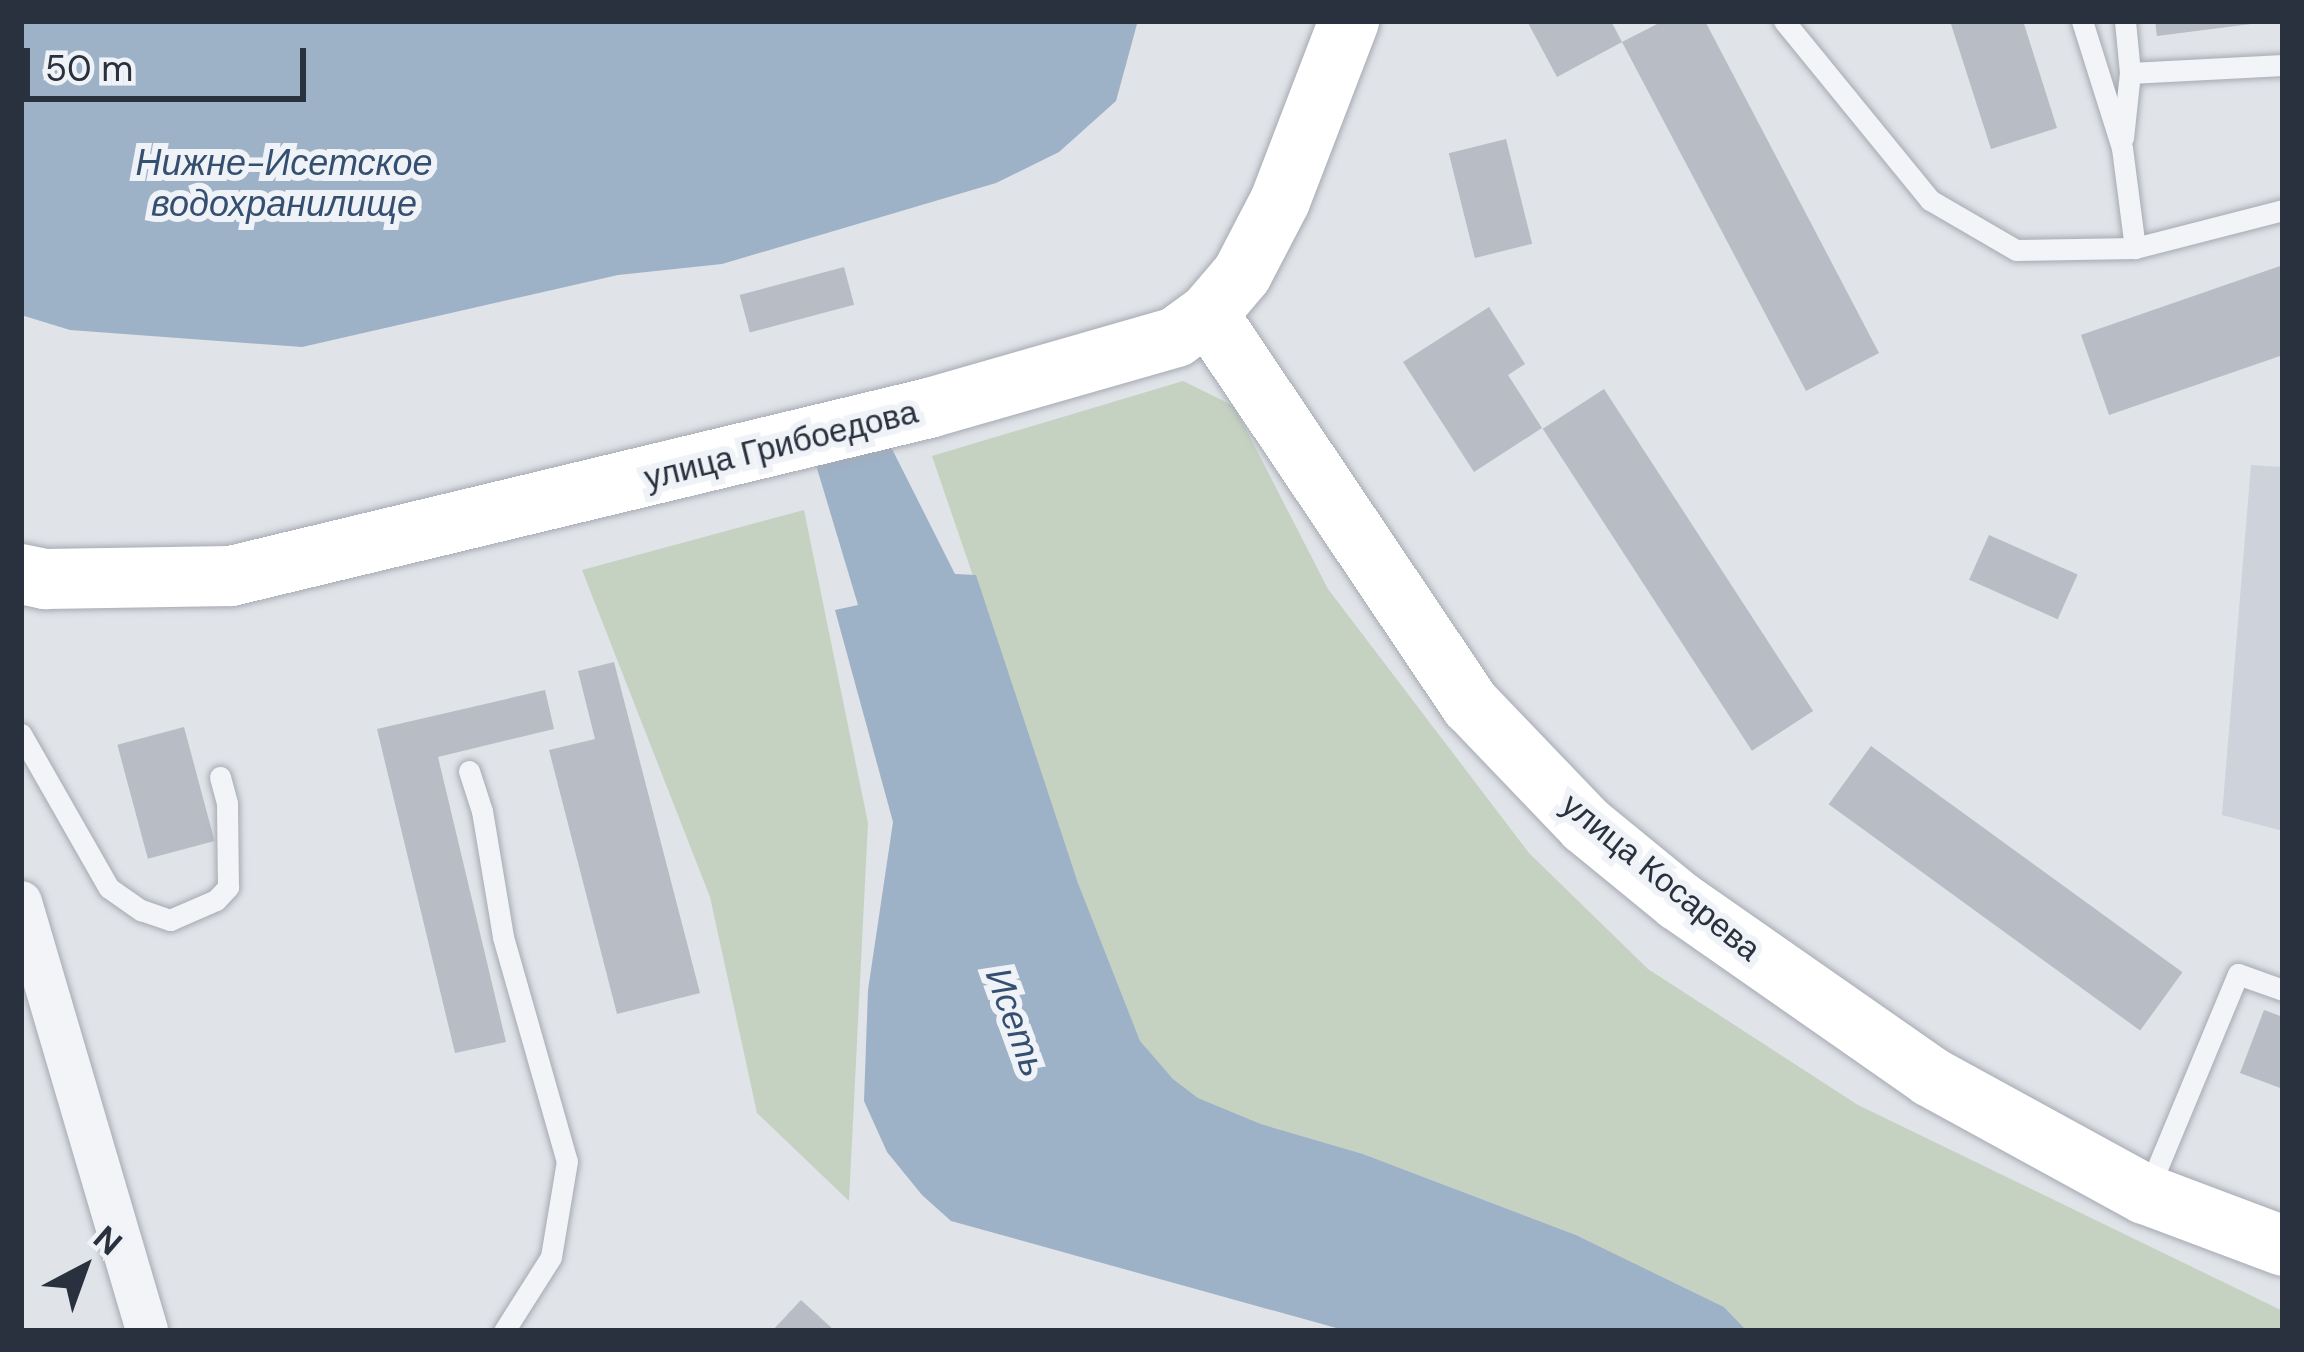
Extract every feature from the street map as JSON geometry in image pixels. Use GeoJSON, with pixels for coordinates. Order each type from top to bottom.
{"type":"FeatureCollection","features":[{"type":"Feature","properties":{"kind":"main road","name":"улица Грибоедова"},"geometry":{"type":"LineString","coordinates":[[21,574],[45,579],[231,576],[929,409],[1176,337],[1208,314],[1242,274],[1280,201],[1349,21]]}},
{"type":"Feature","properties":{"kind":"main road","name":"улица Косарева"},"geometry":{"type":"LineString","coordinates":[[1208,314],[1471,705],[1586,825],[1679,901],[1930,1077],[2145,1194],[2283,1246]]}},
{"type":"Feature","properties":{"kind":"street"},"geometry":{"type":"LineString","coordinates":[[23,913],[147,1331]]}},
{"type":"Feature","properties":{"kind":"lane"},"geometry":{"type":"LineString","coordinates":[[1784,21],[1930,200],[2016,250],[2135,248],[2283,210]]}},
{"type":"Feature","properties":{"kind":"lane"},"geometry":{"type":"LineString","coordinates":[[2081,21],[2122,148],[2135,248]]}},
{"type":"Feature","properties":{"kind":"lane"},"geometry":{"type":"LineString","coordinates":[[2122,148],[2130,73],[2125,21]]}},
{"type":"Feature","properties":{"kind":"lane"},"geometry":{"type":"LineString","coordinates":[[2130,73],[2283,65]]}},
{"type":"Feature","properties":{"kind":"lane"},"geometry":{"type":"LineString","coordinates":[[21,734],[109,888],[141,910],[170,920],[216,900],[228,886],[226,803],[220,777]]}},
{"type":"Feature","properties":{"kind":"lane"},"geometry":{"type":"LineString","coordinates":[[469,771],[482,811],[503,937],[566,1161],[551,1257],[504,1331]]}},
{"type":"Feature","properties":{"kind":"lane"},"geometry":{"type":"LineString","coordinates":[[2145,1194],[2238,974],[2283,990]]}},
{"type":"Feature","properties":{"kind":"shaded area"},"geometry":{"type":"Polygon","coordinates":[[[2251,465],[2283,467],[2283,831],[2222,815],[2251,465]]]}},
{"type":"Feature","properties":{"kind":"green space"},"geometry":{"type":"Polygon","coordinates":[[[1183,381],[1234,406],[1328,589],[1529,853],[1648,969],[1858,1105],[2283,1311],[2283,1331],[1747,1331],[1724,1307],[1576,1235],[1363,1154],[1261,1124],[1198,1098],[1173,1079],[1140,1042],[1078,883],[932,456],[1183,381]]]}},
{"type":"Feature","properties":{"kind":"green space"},"geometry":{"type":"Polygon","coordinates":[[[804,510],[868,823],[849,1201],[757,1113],[710,897],[582,570],[804,510]]]}},
{"type":"Feature","properties":{"kind":"water","name":"Нижне-Исетское водохранилище"},"geometry":{"type":"Polygon","coordinates":[[[21,21],[1137,24],[1116,101],[1059,152],[996,183],[722,264],[618,275],[302,347],[70,330],[21,315],[21,21]]]}},
{"type":"Feature","properties":{"kind":"water","name":"Исеть"},"geometry":{"type":"Polygon","coordinates":[[[890,445],[955,574],[976,575],[1078,883],[1140,1041],[1173,1079],[1198,1098],[1261,1124],[1363,1154],[1576,1235],[1724,1307],[1747,1331],[1347,1331],[951,1221],[922,1195],[887,1152],[864,1101],[868,990],[893,822],[835,610],[858,605],[816,465],[890,445]]]}},
{"type":"Feature","properties":{"kind":"building"},"geometry":{"type":"Polygon","coordinates":[[[1527,21],[1611,21],[1622,42],[1557,77],[1527,21]]]}},
{"type":"Feature","properties":{"kind":"building"},"geometry":{"type":"Polygon","coordinates":[[[1663,21],[1705,21],[1879,353],[1806,391],[1622,42],[1663,21]]]}},
{"type":"Feature","properties":{"kind":"building"},"geometry":{"type":"Polygon","coordinates":[[[1950,21],[2023,21],[2057,128],[1991,149],[1950,21]]]}},
{"type":"Feature","properties":{"kind":"building"},"geometry":{"type":"Polygon","coordinates":[[[2155,21],[2250,21],[2251,24],[2157,36],[2155,21]]]}},
{"type":"Feature","properties":{"kind":"building"},"geometry":{"type":"Polygon","coordinates":[[[1506,139],[1532,244],[1475,258],[1449,153],[1506,139]]]}},
{"type":"Feature","properties":{"kind":"building"},"geometry":{"type":"Polygon","coordinates":[[[2283,265],[2283,355],[2109,415],[2081,335],[2283,265]]]}},
{"type":"Feature","properties":{"kind":"building"},"geometry":{"type":"Polygon","coordinates":[[[844,267],[854,305],[750,333],[740,295],[844,267]]]}},
{"type":"Feature","properties":{"kind":"building"},"geometry":{"type":"Polygon","coordinates":[[[1489,307],[1525,364],[1508,375],[1542,428],[1474,472],[1403,362],[1489,307]]]}},
{"type":"Feature","properties":{"kind":"building"},"geometry":{"type":"Polygon","coordinates":[[[1604,389],[1813,711],[1752,751],[1543,429],[1604,389]]]}},
{"type":"Feature","properties":{"kind":"building"},"geometry":{"type":"Polygon","coordinates":[[[1989,535],[2078,574],[2058,619],[1969,580],[1989,535]]]}},
{"type":"Feature","properties":{"kind":"building"},"geometry":{"type":"Polygon","coordinates":[[[614,662],[700,993],[617,1014],[549,750],[595,739],[578,671],[614,662]]]}},
{"type":"Feature","properties":{"kind":"building"},"geometry":{"type":"Polygon","coordinates":[[[545,690],[554,729],[438,757],[506,1042],[455,1053],[377,729],[545,690]]]}},
{"type":"Feature","properties":{"kind":"building"},"geometry":{"type":"Polygon","coordinates":[[[184,727],[215,841],[148,859],[117,745],[184,727]]]}},
{"type":"Feature","properties":{"kind":"building"},"geometry":{"type":"Polygon","coordinates":[[[1871,746],[2182,972],[2140,1031],[1829,804],[1871,746]]]}},
{"type":"Feature","properties":{"kind":"building"},"geometry":{"type":"Polygon","coordinates":[[[2264,1010],[2283,1017],[2283,1089],[2240,1073],[2264,1010]]]}},
{"type":"Feature","properties":{"kind":"building"},"geometry":{"type":"Polygon","coordinates":[[[801,1300],[835,1331],[772,1331],[801,1300]]]}}]}
